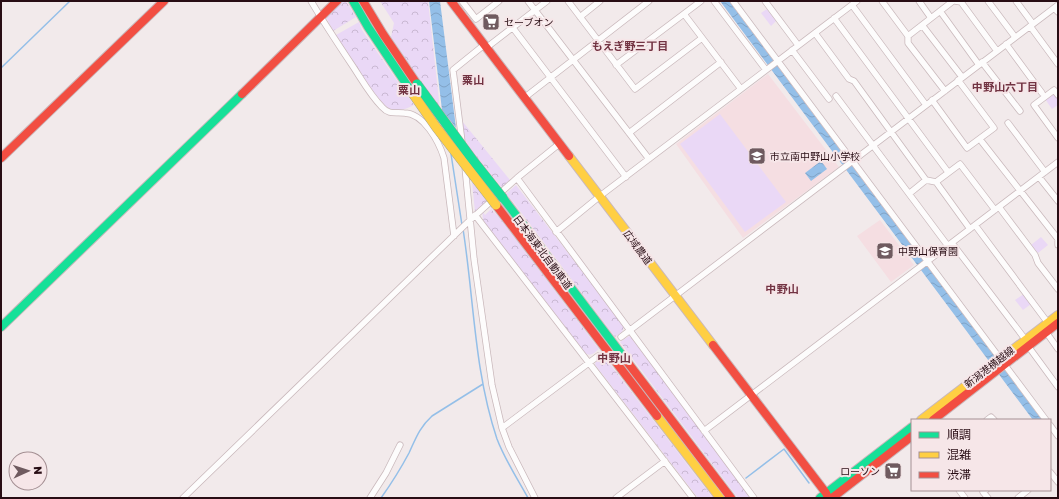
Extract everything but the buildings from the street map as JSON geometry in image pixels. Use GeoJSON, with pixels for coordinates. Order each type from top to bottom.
{"type":"FeatureCollection","features":[{"type":"Feature","properties":{"kind":"main road"},"geometry":{"type":"LineString","coordinates":[[1,158],[164,1]]}},
{"type":"Feature","properties":{"kind":"main road"},"geometry":{"type":"LineString","coordinates":[[1,327],[313,26],[337,1]]}},
{"type":"Feature","properties":{"kind":"main road","name":"日本海東北自動車道"},"geometry":{"type":"LineString","coordinates":[[353,1],[368,27],[436,127],[500,202],[731,498]]}},
{"type":"Feature","properties":{"kind":"main road","name":"日本海東北自動車道"},"geometry":{"type":"LineString","coordinates":[[363,1],[383,34],[417,84],[500,202],[720,498]]}},
{"type":"Feature","properties":{"kind":"main road","name":"広域農道"},"geometry":{"type":"LineString","coordinates":[[451,1],[829,497]]}},
{"type":"Feature","properties":{"kind":"main road","name":"新潟港横越線"},"geometry":{"type":"LineString","coordinates":[[1027,343],[1048,322],[1058,315]]}},
{"type":"Feature","properties":{"kind":"main road","name":"新潟港横越線"},"geometry":{"type":"LineString","coordinates":[[922,419],[1027,343],[1058,323]]}},
{"type":"Feature","properties":{"kind":"main road","name":"新潟港横越線"},"geometry":{"type":"LineString","coordinates":[[934,419],[990,371]]}},
{"type":"Feature","properties":{"kind":"main road"},"geometry":{"type":"LineString","coordinates":[[829,497],[911,428]]}},
{"type":"Feature","properties":{"kind":"main road"},"geometry":{"type":"LineString","coordinates":[[829,497],[911,437]]}},
{"type":"Feature","properties":{"kind":"street"},"geometry":{"type":"LineString","coordinates":[[311,1],[369,92],[382,108],[394,114],[405,112],[417,116],[424,123],[440,147],[444,158],[455,235]]}},
{"type":"Feature","properties":{"kind":"street"},"geometry":{"type":"LineString","coordinates":[[462,1],[476,19],[498,1]]}},
{"type":"Feature","properties":{"kind":"street"},"geometry":{"type":"LineString","coordinates":[[528,1],[649,159]]}},
{"type":"Feature","properties":{"kind":"street"},"geometry":{"type":"LineString","coordinates":[[535,498],[509,447],[502,428],[492,385],[474,259],[471,218],[453,70],[485,46],[513,28],[547,1]]}},
{"type":"Feature","properties":{"kind":"street"},"geometry":{"type":"LineString","coordinates":[[568,1],[634,89],[702,38]]}},
{"type":"Feature","properties":{"kind":"street"},"geometry":{"type":"LineString","coordinates":[[580,17],[600,1]]}},
{"type":"Feature","properties":{"kind":"street"},"geometry":{"type":"LineString","coordinates":[[524,98],[649,1]]}},
{"type":"Feature","properties":{"kind":"street"},"geometry":{"type":"LineString","coordinates":[[616,65],[701,1]]}},
{"type":"Feature","properties":{"kind":"street"},"geometry":{"type":"LineString","coordinates":[[714,1],[767,69]]}},
{"type":"Feature","properties":{"kind":"street"},"geometry":{"type":"LineString","coordinates":[[733,1],[776,62],[1045,419]]}},
{"type":"Feature","properties":{"kind":"street"},"geometry":{"type":"LineString","coordinates":[[765,1],[798,45]]}},
{"type":"Feature","properties":{"kind":"street"},"geometry":{"type":"LineString","coordinates":[[882,1],[908,36],[908,43],[945,91]]}},
{"type":"Feature","properties":{"kind":"street"},"geometry":{"type":"LineString","coordinates":[[918,1],[931,18]]}},
{"type":"Feature","properties":{"kind":"street"},"geometry":{"type":"LineString","coordinates":[[908,36],[954,1],[961,2],[997,51]]}},
{"type":"Feature","properties":{"kind":"street"},"geometry":{"type":"LineString","coordinates":[[988,1],[1015,37]]}},
{"type":"Feature","properties":{"kind":"street"},"geometry":{"type":"LineString","coordinates":[[1016,1],[1058,64]]}},
{"type":"Feature","properties":{"kind":"street"},"geometry":{"type":"LineString","coordinates":[[556,232],[600,196],[855,3],[926,105]]}},
{"type":"Feature","properties":{"kind":"street"},"geometry":{"type":"LineString","coordinates":[[621,337],[1056,6]]}},
{"type":"Feature","properties":{"kind":"street"},"geometry":{"type":"LineString","coordinates":[[940,11],[1020,111]]}},
{"type":"Feature","properties":{"kind":"street"},"geometry":{"type":"LineString","coordinates":[[684,14],[740,89]]}},
{"type":"Feature","properties":{"kind":"street"},"geometry":{"type":"LineString","coordinates":[[834,18],[948,172]]}},
{"type":"Feature","properties":{"kind":"street"},"geometry":{"type":"LineString","coordinates":[[922,25],[994,128],[967,148],[932,100]]}},
{"type":"Feature","properties":{"kind":"street"},"geometry":{"type":"LineString","coordinates":[[513,28],[626,177]]}},
{"type":"Feature","properties":{"kind":"street"},"geometry":{"type":"LineString","coordinates":[[814,33],[849,79],[854,81],[926,180],[936,182],[970,229]]}},
{"type":"Feature","properties":{"kind":"street"},"geometry":{"type":"LineString","coordinates":[[1006,44],[1042,93]]}},
{"type":"Feature","properties":{"kind":"street"},"geometry":{"type":"LineString","coordinates":[[792,50],[829,99]]}},
{"type":"Feature","properties":{"kind":"street"},"geometry":{"type":"LineString","coordinates":[[629,133],[721,62]]}},
{"type":"Feature","properties":{"kind":"street"},"geometry":{"type":"LineString","coordinates":[[1058,95],[1054,90],[1034,105],[1058,138]]}},
{"type":"Feature","properties":{"kind":"street"},"geometry":{"type":"LineString","coordinates":[[836,96],[873,146],[1027,343],[1058,387]]}},
{"type":"Feature","properties":{"kind":"street"},"geometry":{"type":"LineString","coordinates":[[1008,123],[1045,172]]}},
{"type":"Feature","properties":{"kind":"street"},"geometry":{"type":"LineString","coordinates":[[982,142],[1058,239],[1058,245]]}},
{"type":"Feature","properties":{"kind":"street"},"geometry":{"type":"LineString","coordinates":[[183,498],[471,218],[559,144]]}},
{"type":"Feature","properties":{"kind":"street"},"geometry":{"type":"LineString","coordinates":[[704,431],[1058,162]]}},
{"type":"Feature","properties":{"kind":"street"},"geometry":{"type":"LineString","coordinates":[[936,182],[960,164],[1035,255],[1038,262],[1058,289]]}},
{"type":"Feature","properties":{"kind":"street"},"geometry":{"type":"LineString","coordinates":[[1039,176],[1058,201]]}},
{"type":"Feature","properties":{"kind":"street"},"geometry":{"type":"LineString","coordinates":[[517,178],[754,498]]}},
{"type":"Feature","properties":{"kind":"street"},"geometry":{"type":"LineString","coordinates":[[910,193],[926,180]]}},
{"type":"Feature","properties":{"kind":"street"},"geometry":{"type":"LineString","coordinates":[[471,218],[589,362],[694,498]]}},
{"type":"Feature","properties":{"kind":"street"},"geometry":{"type":"LineString","coordinates":[[975,225],[1048,322]]}},
{"type":"Feature","properties":{"kind":"street"},"geometry":{"type":"LineString","coordinates":[[1046,332],[1058,349]]}},
{"type":"Feature","properties":{"kind":"street"},"geometry":{"type":"LineString","coordinates":[[502,428],[598,356]]}},
{"type":"Feature","properties":{"kind":"street"},"geometry":{"type":"LineString","coordinates":[[1051,427],[1058,436]]}},
{"type":"Feature","properties":{"kind":"street"},"geometry":{"type":"LineString","coordinates":[[370,498],[400,445]]}},
{"type":"Feature","properties":{"kind":"street"},"geometry":{"type":"LineString","coordinates":[[616,498],[665,461]]}},
{"type":"Feature","properties":{"kind":"shaded area","name":"市立南中野山小学校"},"geometry":{"type":"Polygon","coordinates":[[[768,74],[839,167],[743,238],[676,144],[768,74]]]}},
{"type":"Feature","properties":{"kind":"shaded area","name":"中野山保育園"},"geometry":{"type":"Polygon","coordinates":[[[880,220],[914,265],[891,282],[857,236],[880,220]]]}},
{"type":"Feature","properties":{"kind":"green space"},"geometry":{"type":"Polygon","coordinates":[[[342,1],[346,1],[356,17],[333,31],[326,17],[342,1]]]}},
{"type":"Feature","properties":{"kind":"green space"},"geometry":{"type":"Polygon","coordinates":[[[380,1],[428,1],[440,109],[391,37],[394,23],[380,1]]]}},
{"type":"Feature","properties":{"kind":"green space"},"geometry":{"type":"Polygon","coordinates":[[[767,9],[776,21],[771,26],[761,13],[767,9]]]}},
{"type":"Feature","properties":{"kind":"green space"},"geometry":{"type":"Polygon","coordinates":[[[359,22],[362,30],[414,105],[402,110],[390,109],[378,97],[353,63],[336,35],[359,22]]]}},
{"type":"Feature","properties":{"kind":"green space"},"geometry":{"type":"Polygon","coordinates":[[[1054,94],[1058,100],[1058,105],[1052,109],[1045,99],[1054,94]]]}},
{"type":"Feature","properties":{"kind":"green space"},"geometry":{"type":"Polygon","coordinates":[[[720,114],[786,202],[745,232],[680,144],[720,114]]]}},
{"type":"Feature","properties":{"kind":"green space"},"geometry":{"type":"Polygon","coordinates":[[[462,121],[510,180],[502,188],[471,150],[464,138],[462,121]]]}},
{"type":"Feature","properties":{"kind":"green space"},"geometry":{"type":"Polygon","coordinates":[[[472,182],[487,201],[475,212],[472,182]]]}},
{"type":"Feature","properties":{"kind":"green space"},"geometry":{"type":"Polygon","coordinates":[[[516,185],[624,326],[622,332],[615,337],[506,194],[516,185]]]}},
{"type":"Feature","properties":{"kind":"green space"},"geometry":{"type":"Polygon","coordinates":[[[492,208],[492,210],[499,217],[599,349],[594,353],[589,355],[585,353],[487,226],[483,219],[483,212],[485,215],[492,208]]]}},
{"type":"Feature","properties":{"kind":"green space"},"geometry":{"type":"Polygon","coordinates":[[[1041,237],[1048,245],[1038,253],[1031,245],[1041,237]]]}},
{"type":"Feature","properties":{"kind":"green space"},"geometry":{"type":"Polygon","coordinates":[[[1024,294],[1031,304],[1023,310],[1015,300],[1024,294]]]}},
{"type":"Feature","properties":{"kind":"green space"},"geometry":{"type":"Polygon","coordinates":[[[629,336],[751,498],[738,498],[620,342],[629,336]]]}},
{"type":"Feature","properties":{"kind":"green space"},"geometry":{"type":"Polygon","coordinates":[[[603,355],[713,498],[698,498],[596,366],[595,364],[597,360],[603,355]]]}},
{"type":"Feature","properties":{"kind":"water"},"geometry":{"type":"Polygon","coordinates":[[[429,1],[440,1],[456,128],[442,110],[429,1]]]}},
{"type":"Feature","properties":{"kind":"water"},"geometry":{"type":"Polygon","coordinates":[[[720,1],[729,1],[1041,419],[1032,419],[720,1]]]}},
{"type":"Feature","properties":{"kind":"water"},"geometry":{"type":"Polygon","coordinates":[[[821,161],[827,169],[811,181],[805,173],[821,161]]]}},
{"type":"Feature","properties":{"kind":"waterway"},"geometry":{"type":"LineString","coordinates":[[1,68],[70,1]]}},
{"type":"Feature","properties":{"kind":"waterway"},"geometry":{"type":"LineString","coordinates":[[451,154],[462,225]]}},
{"type":"Feature","properties":{"kind":"waterway"},"geometry":{"type":"LineString","coordinates":[[463,229],[479,361],[489,413],[500,447],[528,498]]}},
{"type":"Feature","properties":{"kind":"waterway"},"geometry":{"type":"LineString","coordinates":[[381,498],[403,464],[421,429],[428,420],[483,384]]}},
{"type":"Feature","properties":{"kind":"waterway"},"geometry":{"type":"LineString","coordinates":[[746,478],[784,449],[809,483]]}},
{"type":"Feature","properties":{"kind":"traffic: fast"},"geometry":{"type":"LineString","coordinates":[[353,1],[368,27],[413,94]]}},
{"type":"Feature","properties":{"kind":"traffic: fast"},"geometry":{"type":"LineString","coordinates":[[417,84],[472,159],[503,198]]}},
{"type":"Feature","properties":{"kind":"traffic: fast"},"geometry":{"type":"LineString","coordinates":[[1,327],[242,94]]}},
{"type":"Feature","properties":{"kind":"traffic: fast"},"geometry":{"type":"LineString","coordinates":[[503,198],[625,359]]}},
{"type":"Feature","properties":{"kind":"traffic: fast"},"geometry":{"type":"LineString","coordinates":[[820,498],[911,428]]}},
{"type":"Feature","properties":{"kind":"traffic: slow"},"geometry":{"type":"LineString","coordinates":[[413,94],[436,127],[496,205]]}},
{"type":"Feature","properties":{"kind":"traffic: slow"},"geometry":{"type":"LineString","coordinates":[[569,156],[713,345]]}},
{"type":"Feature","properties":{"kind":"traffic: slow"},"geometry":{"type":"LineString","coordinates":[[922,419],[1058,315]]}},
{"type":"Feature","properties":{"kind":"traffic: slow"},"geometry":{"type":"LineString","coordinates":[[657,416],[720,498]]}},
{"type":"Feature","properties":{"kind":"traffic: jam"},"geometry":{"type":"LineString","coordinates":[[1,158],[164,1]]}},
{"type":"Feature","properties":{"kind":"traffic: jam"},"geometry":{"type":"LineString","coordinates":[[242,94],[337,1]]}},
{"type":"Feature","properties":{"kind":"traffic: jam"},"geometry":{"type":"LineString","coordinates":[[363,1],[383,34],[417,84]]}},
{"type":"Feature","properties":{"kind":"traffic: jam"},"geometry":{"type":"LineString","coordinates":[[451,1],[569,156]]}},
{"type":"Feature","properties":{"kind":"traffic: jam"},"geometry":{"type":"LineString","coordinates":[[496,205],[657,416]]}},
{"type":"Feature","properties":{"kind":"traffic: jam"},"geometry":{"type":"LineString","coordinates":[[934,419],[1058,323]]}},
{"type":"Feature","properties":{"kind":"traffic: jam"},"geometry":{"type":"LineString","coordinates":[[713,345],[826,493],[828,498]]}},
{"type":"Feature","properties":{"kind":"traffic: jam"},"geometry":{"type":"LineString","coordinates":[[625,359],[731,498]]}},
{"type":"Feature","properties":{"kind":"traffic: jam"},"geometry":{"type":"LineString","coordinates":[[832,498],[911,437]]}},
{"type":"Feature","properties":{"kind":"place","name":"セーブオン"},"geometry":{"type":"Point","coordinates":[491,22]}},
{"type":"Feature","properties":{"kind":"place","name":"市立南中野山小学校"},"geometry":{"type":"Point","coordinates":[757,156]}},
{"type":"Feature","properties":{"kind":"place","name":"中野山保育園"},"geometry":{"type":"Point","coordinates":[885,251]}},
{"type":"Feature","properties":{"kind":"place","name":"ローソン"},"geometry":{"type":"Point","coordinates":[893,471]}},
{"type":"Feature","properties":{"kind":"district","name":"もえぎ野三丁目"},"geometry":{"type":"Point","coordinates":[630,46]}},
{"type":"Feature","properties":{"kind":"district","name":"粟山"},"geometry":{"type":"Point","coordinates":[473,80]}},
{"type":"Feature","properties":{"kind":"district","name":"中野山六丁目"},"geometry":{"type":"Point","coordinates":[1005,87]}},
{"type":"Feature","properties":{"kind":"district","name":"粟山"},"geometry":{"type":"Point","coordinates":[409,90]}},
{"type":"Feature","properties":{"kind":"district","name":"中野山"},"geometry":{"type":"Point","coordinates":[782,289]}},
{"type":"Feature","properties":{"kind":"district","name":"中野山"},"geometry":{"type":"Point","coordinates":[614,358]}}]}
